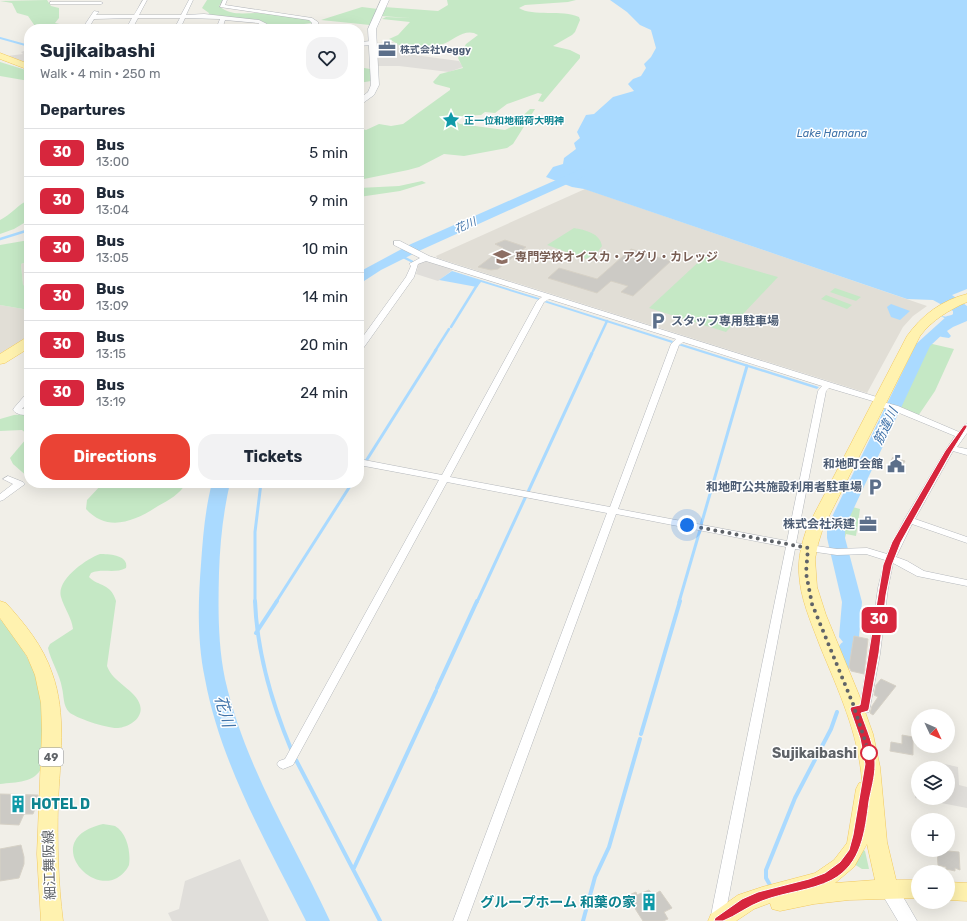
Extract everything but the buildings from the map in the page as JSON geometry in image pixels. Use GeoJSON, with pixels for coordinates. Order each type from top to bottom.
{"type":"FeatureCollection","features":[{"type":"Feature","properties":{"kind":"main road"},"geometry":{"type":"LineString","coordinates":[[0,56],[24,65]]}},
{"type":"Feature","properties":{"kind":"main road"},"geometry":{"type":"LineString","coordinates":[[888,889],[876,837],[870,764],[865,738],[855,709],[812,604],[806,573],[808,548],[815,528],[885,405],[917,331],[927,320],[945,307],[963,299]]}},
{"type":"Feature","properties":{"kind":"main road"},"geometry":{"type":"LineString","coordinates":[[0,360],[24,345]]}},
{"type":"Feature","properties":{"kind":"main road","name":"細江舞阪線"},"geometry":{"type":"LineString","coordinates":[[0,607],[31,646],[49,692],[52,727],[47,853],[48,887],[52,921]]}},
{"type":"Feature","properties":{"kind":"main road"},"geometry":{"type":"LineString","coordinates":[[719,921],[746,902],[820,880],[843,866],[854,851],[857,844],[870,764]]}},
{"type":"Feature","properties":{"kind":"main road"},"geometry":{"type":"LineString","coordinates":[[719,921],[749,910],[797,898],[847,890],[911,889]]}},
{"type":"Feature","properties":{"kind":"main road"},"geometry":{"type":"LineString","coordinates":[[955,891],[967,892]]}},
{"type":"Feature","properties":{"kind":"street"},"geometry":{"type":"LineString","coordinates":[[132,24],[145,0]]}},
{"type":"Feature","properties":{"kind":"street"},"geometry":{"type":"LineString","coordinates":[[179,24],[191,0]]}},
{"type":"Feature","properties":{"kind":"street"},"geometry":{"type":"LineString","coordinates":[[225,0],[222,6],[310,19],[315,22],[315,24]]}},
{"type":"Feature","properties":{"kind":"street"},"geometry":{"type":"LineString","coordinates":[[364,99],[371,93],[375,85],[372,43],[373,27],[385,0]]}},
{"type":"Feature","properties":{"kind":"street"},"geometry":{"type":"LineString","coordinates":[[52,3],[103,2]]}},
{"type":"Feature","properties":{"kind":"street"},"geometry":{"type":"LineString","coordinates":[[88,24],[103,2]]}},
{"type":"Feature","properties":{"kind":"street"},"geometry":{"type":"LineString","coordinates":[[93,17],[183,16],[223,18],[259,22],[263,24]]}},
{"type":"Feature","properties":{"kind":"street"},"geometry":{"type":"LineString","coordinates":[[221,24],[223,18]]}},
{"type":"Feature","properties":{"kind":"street"},"geometry":{"type":"LineString","coordinates":[[364,44],[372,43]]}},
{"type":"Feature","properties":{"kind":"street"},"geometry":{"type":"LineString","coordinates":[[397,243],[425,257],[827,385],[885,405],[936,426],[964,431],[951,448],[909,520],[890,557],[882,595],[875,653],[865,709],[855,709]]}},
{"type":"Feature","properties":{"kind":"street"},"geometry":{"type":"LineString","coordinates":[[364,341],[410,276],[415,265],[414,264],[425,257]]}},
{"type":"Feature","properties":{"kind":"street"},"geometry":{"type":"LineString","coordinates":[[283,764],[289,762],[541,301],[547,297]]}},
{"type":"Feature","properties":{"kind":"street"},"geometry":{"type":"LineString","coordinates":[[460,921],[675,344],[681,339]]}},
{"type":"Feature","properties":{"kind":"street"},"geometry":{"type":"LineString","coordinates":[[719,921],[722,892],[822,391],[827,385]]}},
{"type":"Feature","properties":{"kind":"street"},"geometry":{"type":"LineString","coordinates":[[24,402],[17,410],[24,412]]}},
{"type":"Feature","properties":{"kind":"street"},"geometry":{"type":"LineString","coordinates":[[951,448],[967,452]]}},
{"type":"Feature","properties":{"kind":"street"},"geometry":{"type":"LineString","coordinates":[[364,463],[808,548],[840,552],[862,550],[903,562],[921,574],[945,580],[967,583]]}},
{"type":"Feature","properties":{"kind":"street"},"geometry":{"type":"LineString","coordinates":[[0,498],[20,484],[8,479]]}},
{"type":"Feature","properties":{"kind":"street"},"geometry":{"type":"LineString","coordinates":[[909,520],[967,540]]}},
{"type":"Feature","properties":{"kind":"street"},"geometry":{"type":"LineString","coordinates":[[888,889],[908,921]]}},
{"type":"Feature","properties":{"kind":"shaded area"},"geometry":{"type":"Polygon","coordinates":[[[392,42],[399,44],[405,49],[407,54],[459,61],[463,67],[449,72],[399,66],[377,66],[375,43],[392,42]]]}},
{"type":"Feature","properties":{"kind":"shaded area"},"geometry":{"type":"Polygon","coordinates":[[[24,51],[23,62],[7,56],[23,54],[21,52],[24,51]]]}},
{"type":"Feature","properties":{"kind":"shaded area"},"geometry":{"type":"Polygon","coordinates":[[[585,189],[927,306],[913,316],[903,327],[867,393],[437,258],[436,256],[585,189]]]}},
{"type":"Feature","properties":{"kind":"shaded area"},"geometry":{"type":"Polygon","coordinates":[[[424,261],[454,269],[438,281],[416,274],[419,263],[424,261]]]}},
{"type":"Feature","properties":{"kind":"shaded area"},"geometry":{"type":"Polygon","coordinates":[[[24,263],[24,285],[23,285],[21,264],[24,263]]]}},
{"type":"Feature","properties":{"kind":"shaded area"},"geometry":{"type":"Polygon","coordinates":[[[0,305],[24,309],[24,340],[0,354],[0,305]]]}},
{"type":"Feature","properties":{"kind":"shaded area"},"geometry":{"type":"Polygon","coordinates":[[[955,766],[958,767],[959,785],[967,787],[967,808],[951,805],[955,805],[955,766]]]}},
{"type":"Feature","properties":{"kind":"shaded area"},"geometry":{"type":"Polygon","coordinates":[[[240,859],[269,921],[172,921],[168,913],[179,909],[185,881],[240,859]]]}},
{"type":"Feature","properties":{"kind":"green space"},"geometry":{"type":"Polygon","coordinates":[[[47,0],[51,6],[59,8],[59,18],[55,23],[60,24],[34,24],[28,16],[17,13],[12,3],[0,1],[47,0]]]}},
{"type":"Feature","properties":{"kind":"green space"},"geometry":{"type":"Polygon","coordinates":[[[207,0],[223,0],[219,6],[232,13],[276,15],[310,20],[312,23],[266,24],[208,15],[209,13],[202,8],[207,0]]]}},
{"type":"Feature","properties":{"kind":"green space"},"geometry":{"type":"Polygon","coordinates":[[[447,0],[576,0],[568,2],[525,5],[519,8],[525,11],[564,13],[579,17],[580,20],[575,32],[553,46],[570,50],[580,55],[580,58],[543,102],[538,101],[542,94],[538,93],[507,104],[495,113],[485,112],[481,115],[463,116],[457,122],[460,124],[505,130],[511,127],[530,109],[535,109],[513,144],[507,148],[464,156],[444,154],[419,167],[364,179],[364,129],[366,130],[379,124],[391,126],[403,124],[450,90],[450,88],[435,84],[433,82],[440,74],[463,68],[458,58],[466,44],[478,35],[469,32],[439,45],[408,50],[389,39],[398,35],[410,22],[382,19],[386,17],[411,18],[380,16],[384,7],[438,11],[448,5],[447,0]]]}},
{"type":"Feature","properties":{"kind":"green space"},"geometry":{"type":"Polygon","coordinates":[[[362,7],[378,9],[370,25],[321,20],[362,7]]]}},
{"type":"Feature","properties":{"kind":"green space"},"geometry":{"type":"Polygon","coordinates":[[[0,62],[24,69],[24,80],[0,76],[0,62]]]}},
{"type":"Feature","properties":{"kind":"green space"},"geometry":{"type":"Polygon","coordinates":[[[364,68],[370,69],[371,81],[364,82],[364,68]]]}},
{"type":"Feature","properties":{"kind":"green space"},"geometry":{"type":"Polygon","coordinates":[[[422,181],[426,183],[400,191],[364,196],[364,188],[399,186],[422,181]]]}},
{"type":"Feature","properties":{"kind":"green space"},"geometry":{"type":"Polygon","coordinates":[[[24,202],[24,223],[14,229],[0,234],[0,220],[24,202]]]}},
{"type":"Feature","properties":{"kind":"green space"},"geometry":{"type":"Polygon","coordinates":[[[574,228],[587,231],[598,238],[602,246],[597,253],[586,259],[547,245],[574,228]]]}},
{"type":"Feature","properties":{"kind":"green space"},"geometry":{"type":"Polygon","coordinates":[[[24,241],[24,263],[21,264],[24,285],[24,309],[0,305],[0,245],[24,241]]]}},
{"type":"Feature","properties":{"kind":"green space"},"geometry":{"type":"Polygon","coordinates":[[[705,256],[778,277],[726,332],[649,308],[705,256]]]}},
{"type":"Feature","properties":{"kind":"green space"},"geometry":{"type":"Polygon","coordinates":[[[835,288],[861,297],[856,301],[830,292],[835,288]]]}},
{"type":"Feature","properties":{"kind":"green space"},"geometry":{"type":"Polygon","coordinates":[[[826,295],[852,305],[847,309],[821,299],[826,295]]]}},
{"type":"Feature","properties":{"kind":"green space"},"geometry":{"type":"Polygon","coordinates":[[[928,343],[954,349],[935,391],[918,416],[896,407],[928,343]]]}},
{"type":"Feature","properties":{"kind":"green space"},"geometry":{"type":"Polygon","coordinates":[[[24,414],[24,432],[22,430],[0,431],[0,419],[14,415],[24,414]]]}},
{"type":"Feature","properties":{"kind":"green space"},"geometry":{"type":"Polygon","coordinates":[[[24,441],[24,474],[13,464],[10,458],[24,441]]]}},
{"type":"Feature","properties":{"kind":"green space"},"geometry":{"type":"Polygon","coordinates":[[[98,488],[182,488],[174,496],[149,511],[131,520],[122,522],[112,523],[103,521],[94,516],[86,509],[87,500],[98,488]]]}},
{"type":"Feature","properties":{"kind":"green space"},"geometry":{"type":"Polygon","coordinates":[[[849,506],[860,509],[856,536],[846,534],[842,550],[839,531],[849,506]]]}},
{"type":"Feature","properties":{"kind":"green space"},"geometry":{"type":"Polygon","coordinates":[[[100,554],[118,556],[124,560],[126,564],[126,568],[122,570],[95,572],[91,573],[89,577],[108,588],[114,595],[116,601],[107,666],[114,677],[138,700],[141,710],[135,721],[127,726],[118,728],[92,723],[72,714],[67,710],[61,683],[48,648],[50,644],[73,629],[61,597],[63,584],[67,577],[80,565],[100,554]]]}},
{"type":"Feature","properties":{"kind":"green space"},"geometry":{"type":"Polygon","coordinates":[[[0,619],[23,650],[35,673],[42,698],[43,725],[42,767],[39,772],[30,779],[24,781],[0,784],[0,619]]]}},
{"type":"Feature","properties":{"kind":"green space"},"geometry":{"type":"Polygon","coordinates":[[[103,824],[115,826],[119,829],[123,833],[129,849],[129,865],[127,869],[117,878],[106,881],[94,878],[84,872],[76,862],[73,851],[75,841],[85,831],[103,824]]]}},
{"type":"Feature","properties":{"kind":"green space"},"geometry":{"type":"Polygon","coordinates":[[[861,849],[865,851],[869,869],[862,869],[854,864],[861,849]]]}},
{"type":"Feature","properties":{"kind":"water","name":"Lake Hamana"},"geometry":{"type":"Polygon","coordinates":[[[610,0],[967,0],[967,289],[952,295],[967,306],[967,321],[947,331],[951,336],[949,338],[930,333],[946,319],[941,316],[949,317],[953,314],[953,311],[933,300],[907,299],[546,177],[553,167],[563,164],[564,158],[576,149],[574,143],[580,138],[577,132],[586,115],[594,114],[613,97],[634,91],[628,84],[633,79],[641,76],[646,68],[644,64],[651,57],[656,48],[651,30],[640,25],[627,12],[610,0]]]}},
{"type":"Feature","properties":{"kind":"water"},"geometry":{"type":"Polygon","coordinates":[[[452,271],[539,298],[539,300],[481,282],[477,287],[439,280],[452,271]]]}},
{"type":"Feature","properties":{"kind":"water"},"geometry":{"type":"Polygon","coordinates":[[[547,301],[673,341],[672,343],[544,302],[547,301]]]}},
{"type":"Feature","properties":{"kind":"water"},"geometry":{"type":"Polygon","coordinates":[[[891,304],[910,311],[900,320],[891,317],[887,307],[891,304]]]}},
{"type":"Feature","properties":{"kind":"water"},"geometry":{"type":"Polygon","coordinates":[[[682,344],[819,387],[817,389],[678,345],[682,344]]]}},
{"type":"Feature","properties":{"kind":"waterway"},"geometry":{"type":"LineString","coordinates":[[0,38],[24,45]]}},
{"type":"Feature","properties":{"kind":"waterway","name":"花川"},"geometry":{"type":"LineString","coordinates":[[364,275],[416,247],[581,173]]}},
{"type":"Feature","properties":{"kind":"waterway"},"geometry":{"type":"LineString","coordinates":[[0,239],[24,232]]}},
{"type":"Feature","properties":{"kind":"waterway"},"geometry":{"type":"LineString","coordinates":[[399,255],[413,262]]}},
{"type":"Feature","properties":{"kind":"waterway"},"geometry":{"type":"LineString","coordinates":[[451,327],[477,285]]}},
{"type":"Feature","properties":{"kind":"waterway","name":"筋違川"},"geometry":{"type":"LineString","coordinates":[[849,637],[852,602],[836,538],[836,527],[924,344],[952,319]]}},
{"type":"Feature","properties":{"kind":"waterway"},"geometry":{"type":"LineString","coordinates":[[593,351],[607,321]]}},
{"type":"Feature","properties":{"kind":"waterway"},"geometry":{"type":"LineString","coordinates":[[435,351],[449,329]]}},
{"type":"Feature","properties":{"kind":"waterway"},"geometry":{"type":"LineString","coordinates":[[366,461],[436,350]]}},
{"type":"Feature","properties":{"kind":"waterway"},"geometry":{"type":"LineString","coordinates":[[528,492],[592,353]]}},
{"type":"Feature","properties":{"kind":"waterway"},"geometry":{"type":"LineString","coordinates":[[701,525],[747,366]]}},
{"type":"Feature","properties":{"kind":"waterway","name":"花川"},"geometry":{"type":"LineString","coordinates":[[220,488],[213,526],[209,584],[210,638],[215,679],[223,710],[245,772],[273,833],[318,921]]}},
{"type":"Feature","properties":{"kind":"waterway"},"geometry":{"type":"LineString","coordinates":[[255,601],[255,532],[260,488]]}},
{"type":"Feature","properties":{"kind":"waterway"},"geometry":{"type":"LineString","coordinates":[[276,602],[349,488]]}},
{"type":"Feature","properties":{"kind":"waterway"},"geometry":{"type":"LineString","coordinates":[[477,602],[526,496]]}},
{"type":"Feature","properties":{"kind":"waterway"},"geometry":{"type":"LineString","coordinates":[[679,602],[700,530]]}},
{"type":"Feature","properties":{"kind":"waterway"},"geometry":{"type":"LineString","coordinates":[[255,601],[258,630]]}},
{"type":"Feature","properties":{"kind":"waterway"},"geometry":{"type":"LineString","coordinates":[[258,630],[277,601]]}},
{"type":"Feature","properties":{"kind":"waterway"},"geometry":{"type":"LineString","coordinates":[[437,688],[477,601]]}},
{"type":"Feature","properties":{"kind":"waterway"},"geometry":{"type":"LineString","coordinates":[[641,734],[680,601]]}},
{"type":"Feature","properties":{"kind":"waterway"},"geometry":{"type":"LineString","coordinates":[[258,630],[262,658],[271,695],[291,749]]}},
{"type":"Feature","properties":{"kind":"waterway","name":"筋違川"},"geometry":{"type":"LineString","coordinates":[[847,662],[848,648]]}},
{"type":"Feature","properties":{"kind":"waterway"},"geometry":{"type":"LineString","coordinates":[[354,868],[436,691]]}},
{"type":"Feature","properties":{"kind":"waterway"},"geometry":{"type":"LineString","coordinates":[[770,885],[766,878],[766,870],[795,798],[831,729],[837,712]]}},
{"type":"Feature","properties":{"kind":"waterway"},"geometry":{"type":"LineString","coordinates":[[583,921],[595,877],[609,847],[640,739]]}},
{"type":"Feature","properties":{"kind":"waterway"},"geometry":{"type":"LineString","coordinates":[[296,760],[380,921]]}},
{"type":"Feature","properties":{"kind":"bus line","name":"30"},"geometry":{"type":"LineString","coordinates":[[719,921],[746,902],[762,896],[810,884],[828,876],[843,866],[854,851],[859,835],[870,764],[865,738],[855,709],[865,709],[875,653],[887,565],[897,542],[949,451],[967,427]]}},
{"type":"Feature","properties":{"kind":"place","name":"株式会社Veggy"},"geometry":{"type":"Point","coordinates":[387,49]}},
{"type":"Feature","properties":{"kind":"place","name":"正一位和地稲荷大明神"},"geometry":{"type":"Point","coordinates":[451,120]}},
{"type":"Feature","properties":{"kind":"place","name":"専門学校オイスカ・アグリ・カレッジ"},"geometry":{"type":"Point","coordinates":[502,257]}},
{"type":"Feature","properties":{"kind":"place","name":"スタッフ専用駐車場"},"geometry":{"type":"Point","coordinates":[658,321]}},
{"type":"Feature","properties":{"kind":"place","name":"和地町会館"},"geometry":{"type":"Point","coordinates":[896,464]}},
{"type":"Feature","properties":{"kind":"place","name":"和地町公共施設利用者駐車場"},"geometry":{"type":"Point","coordinates":[875,487]}},
{"type":"Feature","properties":{"kind":"place","name":"株式会社浜建"},"geometry":{"type":"Point","coordinates":[868,524]}},
{"type":"Feature","properties":{"kind":"place","name":"Sujikaibashi"},"geometry":{"type":"Point","coordinates":[869,753]}},
{"type":"Feature","properties":{"kind":"place","name":"HOTEL D"},"geometry":{"type":"Point","coordinates":[18,804]}},
{"type":"Feature","properties":{"kind":"place","name":"グループホーム 和葉の家"},"geometry":{"type":"Point","coordinates":[649,902]}},
{"type":"Feature","properties":{"kind":"route"},"geometry":{"type":"LineString","coordinates":[[687,525],[808,548],[806,573],[809,594],[853,704],[869,753]]}}]}
